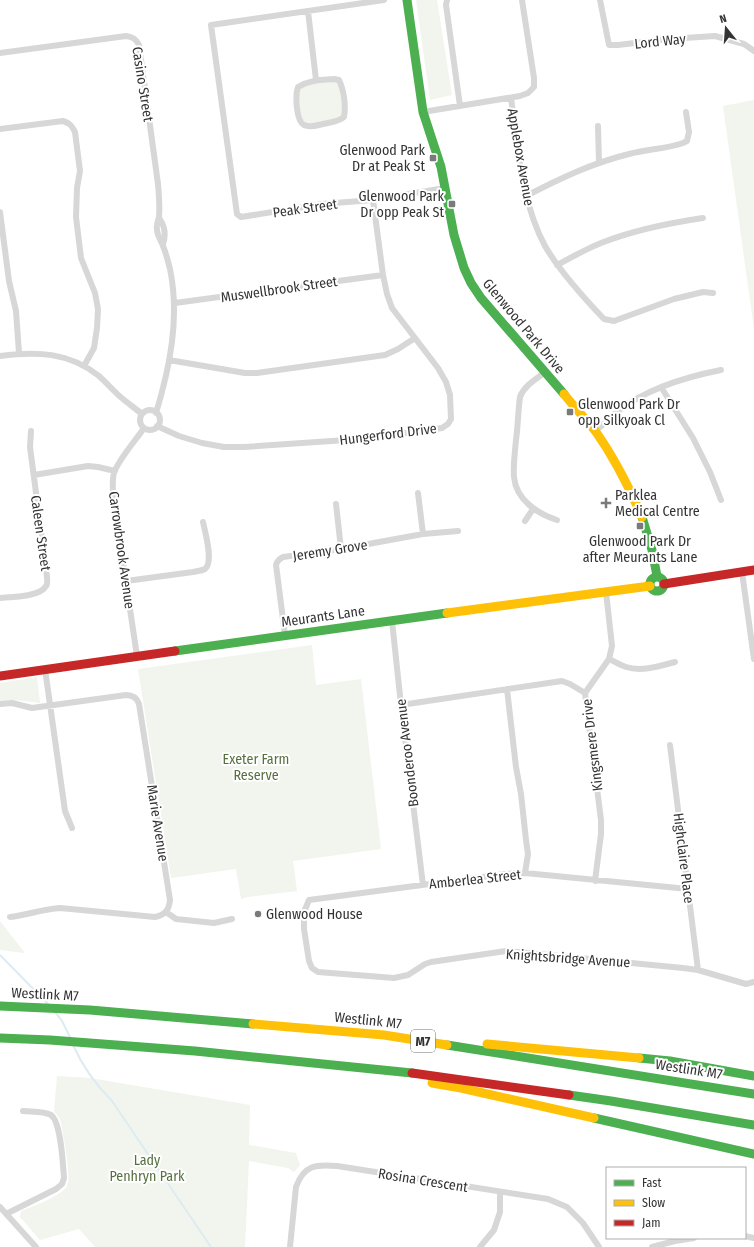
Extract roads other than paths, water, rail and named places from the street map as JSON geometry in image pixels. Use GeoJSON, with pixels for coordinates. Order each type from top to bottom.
{"type":"FeatureCollection","features":[{"type":"Feature","properties":{"kind":"main road","name":"Glenwood Park Drive"},"geometry":{"type":"LineString","coordinates":[[407,0],[423,112],[427,128],[438,155],[453,236],[463,269],[470,283],[492,312],[595,431],[612,456],[625,478],[639,508],[652,550],[657,576]]}},
{"type":"Feature","properties":{"kind":"main road"},"geometry":{"type":"LineString","coordinates":[[664,584],[661,578],[657,576],[651,580],[650,586],[653,590],[658,591],[664,584],[754,570]]}},
{"type":"Feature","properties":{"kind":"main road","name":"Meurants Lane"},"geometry":{"type":"LineString","coordinates":[[0,676],[285,635],[650,586]]}},
{"type":"Feature","properties":{"kind":"main road","name":"Westlink M7"},"geometry":{"type":"LineString","coordinates":[[0,1006],[90,1010],[384,1035],[754,1094]]}},
{"type":"Feature","properties":{"kind":"main road"},"geometry":{"type":"LineString","coordinates":[[384,1035],[670,1061],[754,1076]]}},
{"type":"Feature","properties":{"kind":"main road","name":"M7"},"geometry":{"type":"LineString","coordinates":[[0,1038],[50,1040],[196,1051],[388,1070],[469,1080],[611,1101],[754,1125]]}},
{"type":"Feature","properties":{"kind":"main road","name":"M7"},"geometry":{"type":"LineString","coordinates":[[316,1064],[461,1088],[754,1154]]}},
{"type":"Feature","properties":{"kind":"street"},"geometry":{"type":"LineString","coordinates":[[316,80],[308,11],[384,0]]}},
{"type":"Feature","properties":{"kind":"street"},"geometry":{"type":"LineString","coordinates":[[447,0],[446,5],[460,106]]}},
{"type":"Feature","properties":{"kind":"street"},"geometry":{"type":"LineString","coordinates":[[423,112],[511,98],[528,93],[534,87],[534,78],[522,0]]}},
{"type":"Feature","properties":{"kind":"street","name":"Lord Way"},"geometry":{"type":"LineString","coordinates":[[600,0],[609,45],[715,36],[744,44],[754,51]]}},
{"type":"Feature","properties":{"kind":"street","name":"Peak Street"},"geometry":{"type":"LineString","coordinates":[[308,11],[211,25],[237,214],[241,217],[322,204],[373,200],[444,188]]}},
{"type":"Feature","properties":{"kind":"street","name":"Casino Street"},"geometry":{"type":"LineString","coordinates":[[0,53],[126,36],[132,37],[139,45],[158,184],[159,218],[156,230],[170,269],[175,303],[174,325],[169,360],[164,387],[156,413]]}},
{"type":"Feature","properties":{"kind":"street"},"geometry":{"type":"LineString","coordinates":[[334,78],[339,80],[342,86],[345,112],[344,117],[340,121],[309,126],[304,125],[299,120],[296,94],[298,87],[304,83],[316,80],[334,78]]}},
{"type":"Feature","properties":{"kind":"street","name":"Applebox Avenue"},"geometry":{"type":"LineString","coordinates":[[511,98],[526,196],[530,210],[545,244],[557,265],[604,319],[614,321],[674,299],[703,292],[713,293]]}},
{"type":"Feature","properties":{"kind":"street"},"geometry":{"type":"LineString","coordinates":[[526,196],[565,176],[599,162],[635,152],[687,141],[689,132],[686,112]]}},
{"type":"Feature","properties":{"kind":"street"},"geometry":{"type":"LineString","coordinates":[[0,129],[63,121],[72,126],[80,170],[77,188],[76,216],[81,258],[92,281],[98,309],[94,348],[84,366]]}},
{"type":"Feature","properties":{"kind":"street"},"geometry":{"type":"LineString","coordinates":[[598,126],[599,162]]}},
{"type":"Feature","properties":{"kind":"street","name":"Hungerford Drive"},"geometry":{"type":"LineString","coordinates":[[157,426],[179,436],[202,443],[224,447],[244,447],[361,439],[442,428],[448,424],[451,419],[450,395],[446,382],[438,368],[392,308],[387,294],[373,200]]}},
{"type":"Feature","properties":{"kind":"street"},"geometry":{"type":"LineString","coordinates":[[0,212],[9,281],[16,311],[19,353]]}},
{"type":"Feature","properties":{"kind":"street"},"geometry":{"type":"LineString","coordinates":[[557,265],[581,252],[618,237],[651,228],[703,218]]}},
{"type":"Feature","properties":{"kind":"street","name":"Muswellbrook Street"},"geometry":{"type":"LineString","coordinates":[[175,303],[383,275]]}},
{"type":"Feature","properties":{"kind":"street"},"geometry":{"type":"LineString","coordinates":[[169,360],[245,373],[257,372],[385,355],[415,338]]}},
{"type":"Feature","properties":{"kind":"street"},"geometry":{"type":"LineString","coordinates":[[0,356],[36,352],[51,354],[68,359],[84,366],[98,375],[123,399],[142,414]]}},
{"type":"Feature","properties":{"kind":"street"},"geometry":{"type":"LineString","coordinates":[[595,431],[619,411],[640,397],[683,378],[721,370]]}},
{"type":"Feature","properties":{"kind":"street"},"geometry":{"type":"LineString","coordinates":[[544,373],[527,387],[522,392],[520,397],[514,479],[517,490],[524,499],[545,516],[557,520]]}},
{"type":"Feature","properties":{"kind":"street"},"geometry":{"type":"LineString","coordinates":[[661,387],[693,438],[710,472],[721,500]]}},
{"type":"Feature","properties":{"kind":"street"},"geometry":{"type":"LineString","coordinates":[[150,410],[156,413],[159,420],[157,426],[151,430],[144,428],[140,423],[142,414],[150,410]]}},
{"type":"Feature","properties":{"kind":"street","name":"Carrowbrook Avenue"},"geometry":{"type":"LineString","coordinates":[[137,656],[112,483],[115,471],[121,460],[144,428]]}},
{"type":"Feature","properties":{"kind":"street","name":"Caleen Street"},"geometry":{"type":"LineString","coordinates":[[0,598],[36,594],[43,591],[47,585],[30,447],[31,431]]}},
{"type":"Feature","properties":{"kind":"street"},"geometry":{"type":"LineString","coordinates":[[34,475],[88,466],[115,471]]}},
{"type":"Feature","properties":{"kind":"street"},"geometry":{"type":"LineString","coordinates":[[418,493],[423,534]]}},
{"type":"Feature","properties":{"kind":"street"},"geometry":{"type":"LineString","coordinates":[[336,504],[341,549]]}},
{"type":"Feature","properties":{"kind":"street"},"geometry":{"type":"LineString","coordinates":[[525,521],[534,508]]}},
{"type":"Feature","properties":{"kind":"street"},"geometry":{"type":"LineString","coordinates":[[126,582],[201,571],[206,568],[210,563],[203,522]]}},
{"type":"Feature","properties":{"kind":"street","name":"Jeremy Grove"},"geometry":{"type":"LineString","coordinates":[[285,635],[276,569],[277,562],[283,557],[341,549],[423,534],[458,531]]}},
{"type":"Feature","properties":{"kind":"street"},"geometry":{"type":"LineString","coordinates":[[742,572],[754,659]]}},
{"type":"Feature","properties":{"kind":"street","name":"Kingsmere Drive"},"geometry":{"type":"LineString","coordinates":[[595,881],[601,834],[601,820],[585,693],[609,659],[612,646],[606,592]]}},
{"type":"Feature","properties":{"kind":"street","name":"Boonderoo Avenue"},"geometry":{"type":"LineString","coordinates":[[392,621],[423,885]]}},
{"type":"Feature","properties":{"kind":"street"},"geometry":{"type":"LineString","coordinates":[[609,659],[626,667],[640,669],[654,668],[675,662]]}},
{"type":"Feature","properties":{"kind":"street"},"geometry":{"type":"LineString","coordinates":[[45,669],[65,811],[72,828]]}},
{"type":"Feature","properties":{"kind":"street"},"geometry":{"type":"LineString","coordinates":[[401,705],[562,682],[570,684],[585,693]]}},
{"type":"Feature","properties":{"kind":"street"},"geometry":{"type":"LineString","coordinates":[[507,689],[528,854],[525,873]]}},
{"type":"Feature","properties":{"kind":"street","name":"Marie Avenue"},"geometry":{"type":"LineString","coordinates":[[50,705],[126,695],[133,696],[138,701],[170,900],[169,907],[166,912]]}},
{"type":"Feature","properties":{"kind":"street"},"geometry":{"type":"LineString","coordinates":[[0,704],[12,703],[32,708],[50,705]]}},
{"type":"Feature","properties":{"kind":"street","name":"Highclaire Place"},"geometry":{"type":"LineString","coordinates":[[670,745],[698,970]]}},
{"type":"Feature","properties":{"kind":"street","name":"Amberlea Street"},"geometry":{"type":"LineString","coordinates":[[309,900],[505,874],[525,873],[688,889]]}},
{"type":"Feature","properties":{"kind":"street","name":"Knightsbridge Avenue"},"geometry":{"type":"LineString","coordinates":[[309,900],[304,912],[304,929],[309,961],[312,968],[318,972],[394,978],[408,974],[431,962],[506,951],[660,965],[698,970],[746,984],[754,982]]}},
{"type":"Feature","properties":{"kind":"street"},"geometry":{"type":"LineString","coordinates":[[10,917],[24,916],[46,909],[60,908],[154,917],[162,915],[166,912],[176,919],[217,923],[232,919]]}},
{"type":"Feature","properties":{"kind":"street"},"geometry":{"type":"LineString","coordinates":[[6,1214],[56,1189],[62,1184],[64,1178],[58,1128],[55,1119],[50,1115],[43,1113],[23,1111]]}},
{"type":"Feature","properties":{"kind":"street","name":"Rosina Crescent"},"geometry":{"type":"LineString","coordinates":[[290,1247],[296,1187],[302,1175],[307,1170],[321,1165],[337,1166],[548,1199],[567,1207],[583,1223],[599,1247]]}},
{"type":"Feature","properties":{"kind":"street"},"geometry":{"type":"LineString","coordinates":[[480,1247],[494,1230],[500,1212],[500,1192]]}},
{"type":"Feature","properties":{"kind":"street"},"geometry":{"type":"LineString","coordinates":[[0,1207],[36,1247]]}},
{"type":"Feature","properties":{"kind":"street"},"geometry":{"type":"LineString","coordinates":[[652,1247],[688,1239]]}},
{"type":"Feature","properties":{"kind":"waterway"},"geometry":{"type":"LineString","coordinates":[[0,955],[48,1004]]}},
{"type":"Feature","properties":{"kind":"waterway"},"geometry":{"type":"LineString","coordinates":[[55,1012],[62,1021],[70,1037]]}},
{"type":"Feature","properties":{"kind":"waterway"},"geometry":{"type":"LineString","coordinates":[[73,1045],[90,1075],[112,1101],[211,1247]]}},
{"type":"Feature","properties":{"kind":"place","name":"Glenwood Park Dr at Peak St"},"geometry":{"type":"Point","coordinates":[433,158]}},
{"type":"Feature","properties":{"kind":"place","name":"Glenwood Park Dr opp Peak St"},"geometry":{"type":"Point","coordinates":[452,204]}},
{"type":"Feature","properties":{"kind":"place","name":"Glenwood Park Dr opp Silkyoak Cl"},"geometry":{"type":"Point","coordinates":[570,412]}},
{"type":"Feature","properties":{"kind":"place","name":"Parklea Medical Centre"},"geometry":{"type":"Point","coordinates":[606,503]}},
{"type":"Feature","properties":{"kind":"place","name":"Glenwood Park Dr after Meurants Lane"},"geometry":{"type":"Point","coordinates":[640,526]}},
{"type":"Feature","properties":{"kind":"place","name":"Glenwood House"},"geometry":{"type":"Point","coordinates":[258,914]}},
{"type":"Feature","properties":{"kind":"park label","name":"Exeter Farm Reserve"},"geometry":{"type":"Point","coordinates":[256,768]}},
{"type":"Feature","properties":{"kind":"park label","name":"Lady Penhryn Park"},"geometry":{"type":"Point","coordinates":[147,1168]}}]}
